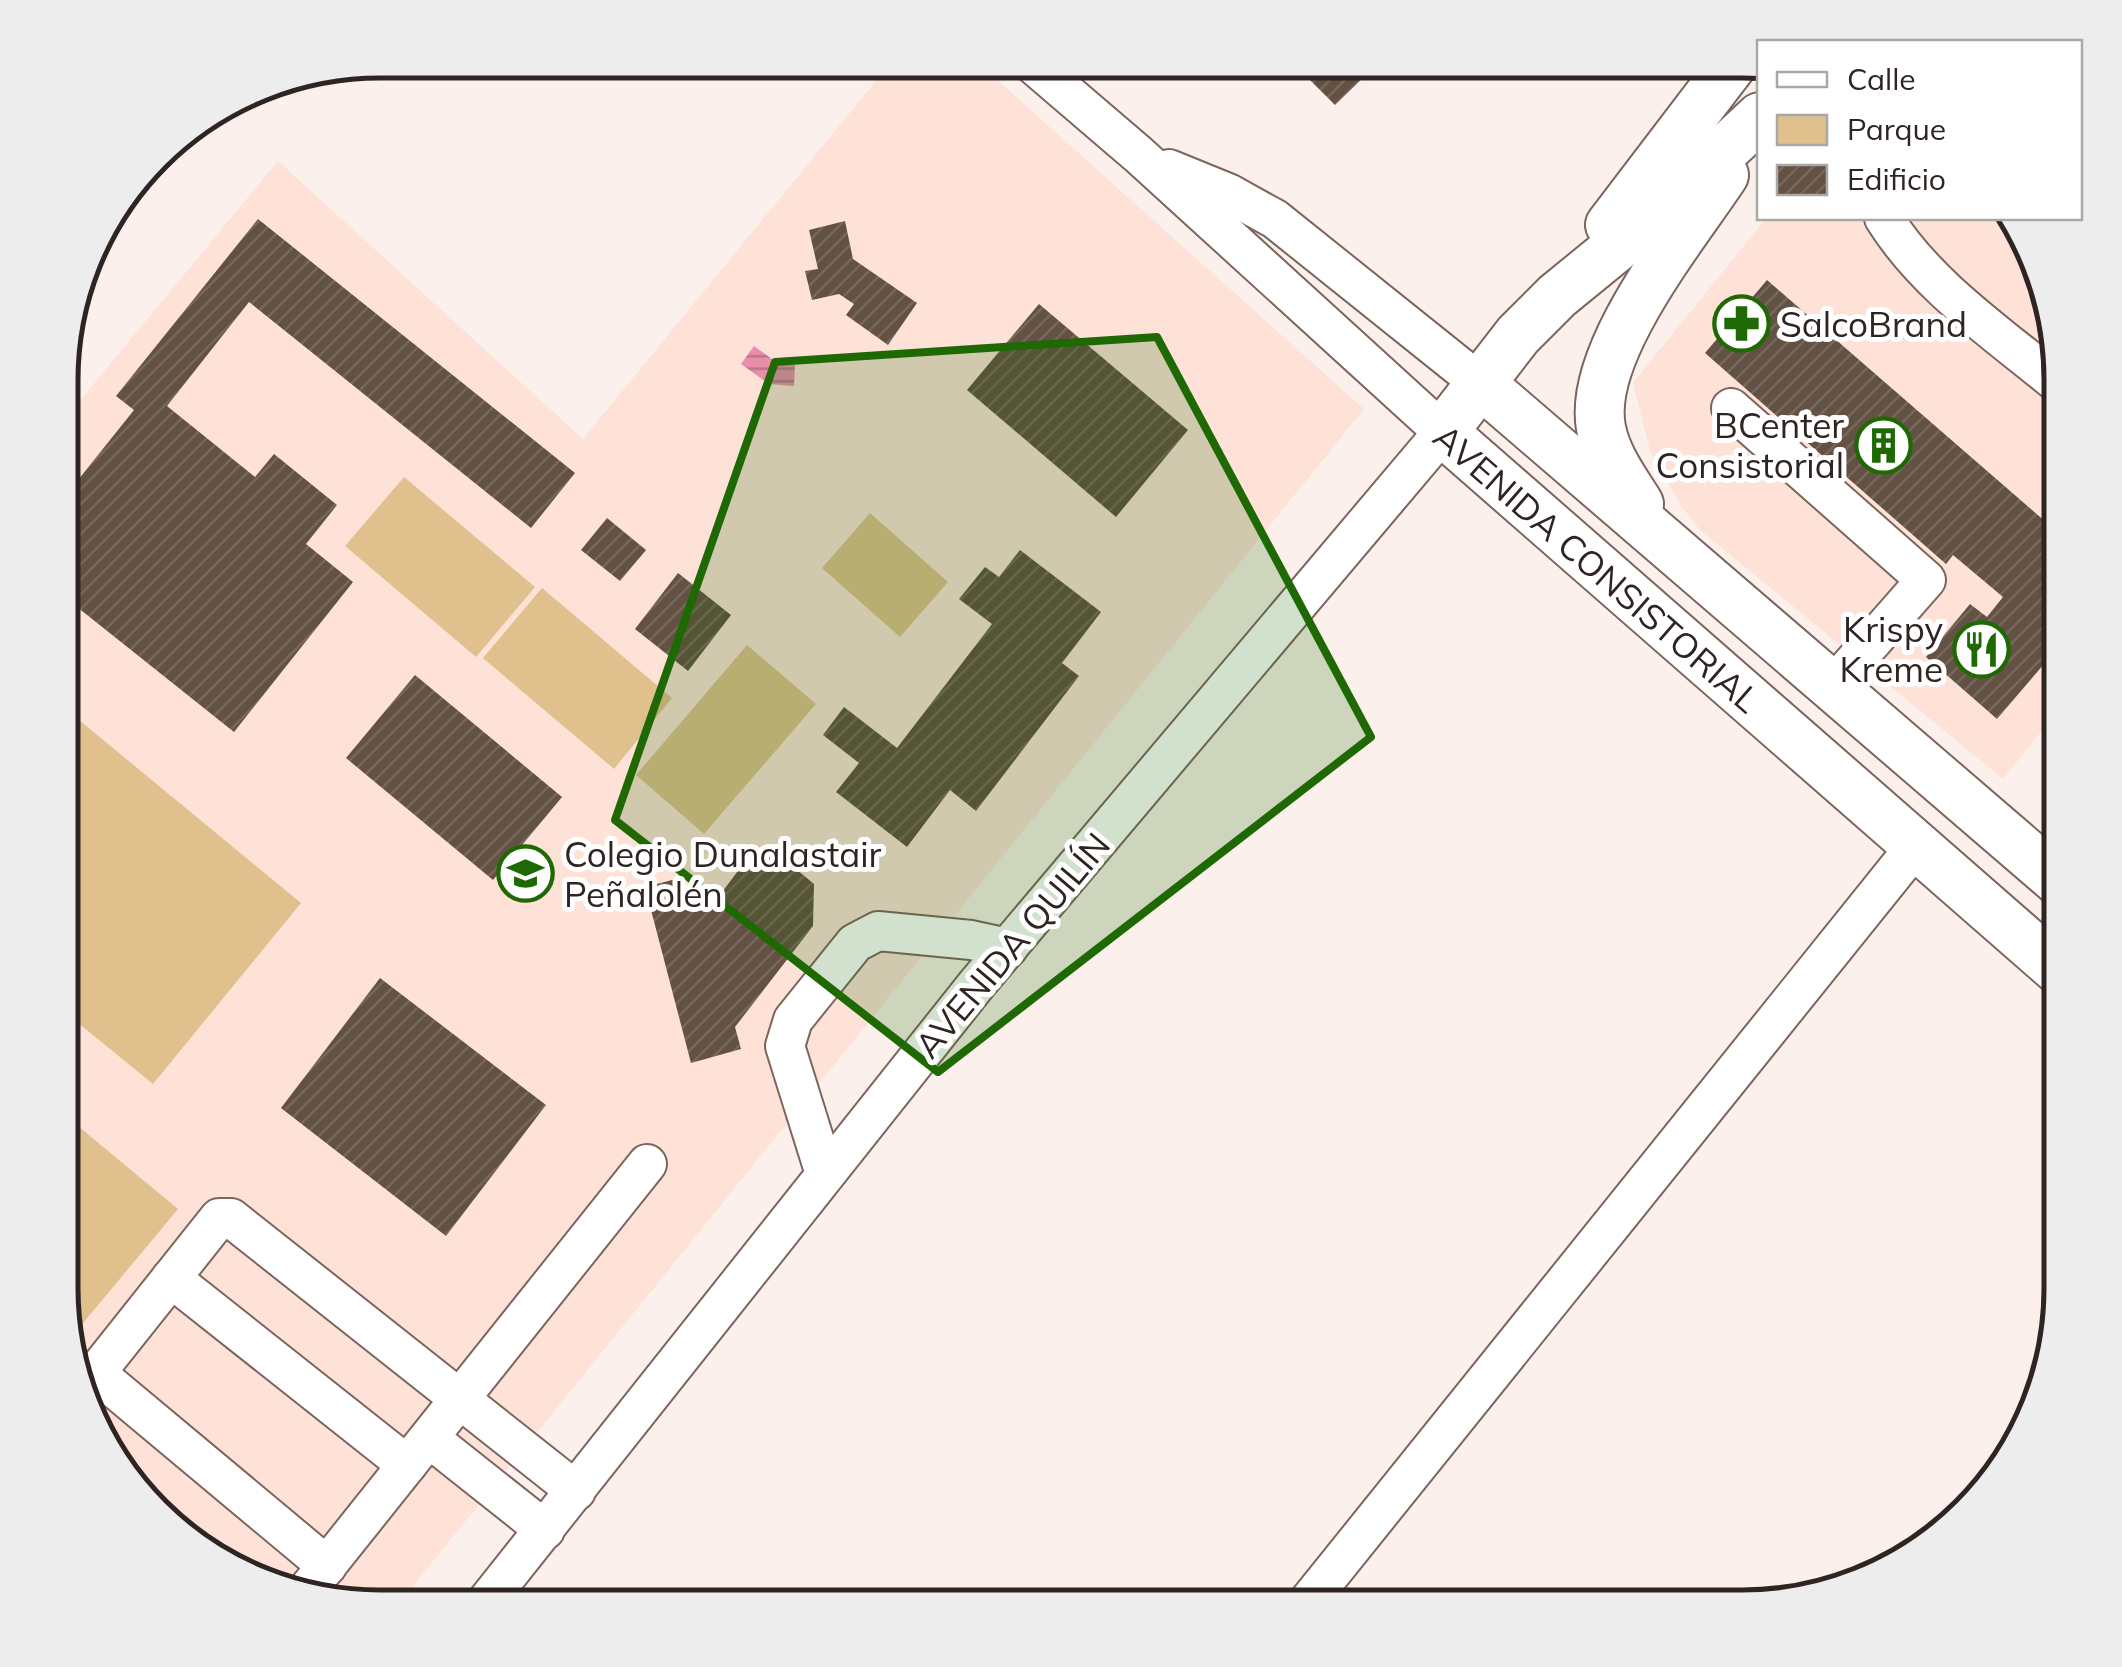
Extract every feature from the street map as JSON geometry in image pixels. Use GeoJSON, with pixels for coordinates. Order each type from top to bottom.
{"type":"FeatureCollection","features":[{"type":"Feature","properties":{"kind":"main road","name":"AVENIDA QUILÍN"},"geometry":{"type":"LineString","coordinates":[[1557,296],[1722,78]]}},
{"type":"Feature","properties":{"kind":"main road","name":"AVENIDA QUILÍN"},"geometry":{"type":"LineString","coordinates":[[1443,432],[1518,335],[1557,296],[1644,225],[1757,123]]}},
{"type":"Feature","properties":{"kind":"main road"},"geometry":{"type":"LineString","coordinates":[[1666,544],[1614,466],[1601,429],[1604,373],[1628,320],[1757,125]]}},
{"type":"Feature","properties":{"kind":"main road","name":"AVENIDA CONSISTORIAL"},"geometry":{"type":"LineString","coordinates":[[1481,384],[2044,869]]}},
{"type":"Feature","properties":{"kind":"main road","name":"AVENIDA CONSISTORIAL"},"geometry":{"type":"LineString","coordinates":[[1443,432],[1914,848],[2044,958]]}},
{"type":"Feature","properties":{"kind":"street","name":"AVENIDA CONSISTORIAL"},"geometry":{"type":"LineString","coordinates":[[1048,77],[1443,432]]}},
{"type":"Feature","properties":{"kind":"street","name":"AVENIDA CONSISTORIAL"},"geometry":{"type":"LineString","coordinates":[[1140,156],[1228,193],[1275,218],[1481,384]]}},
{"type":"Feature","properties":{"kind":"street"},"geometry":{"type":"LineString","coordinates":[[1885,220],[1904,248],[1945,290],[2044,371]]}},
{"type":"Feature","properties":{"kind":"street"},"geometry":{"type":"LineString","coordinates":[[1731,408],[1926,580],[1832,688]]}},
{"type":"Feature","properties":{"kind":"street","name":"AVENIDA QUILÍN"},"geometry":{"type":"LineString","coordinates":[[496,1589],[1008,948],[1443,432]]}},
{"type":"Feature","properties":{"kind":"street"},"geometry":{"type":"LineString","coordinates":[[1318,1590],[1914,848]]}},
{"type":"Feature","properties":{"kind":"street"},"geometry":{"type":"LineString","coordinates":[[825,1174],[786,1046],[793,1020],[855,944],[878,931],[971,940],[1008,948]]}},
{"type":"Feature","properties":{"kind":"street"},"geometry":{"type":"LineString","coordinates":[[95,1386],[316,1580],[647,1164]]}},
{"type":"Feature","properties":{"kind":"street"},"geometry":{"type":"LineString","coordinates":[[92,1377],[219,1218],[231,1218],[576,1491]]}},
{"type":"Feature","properties":{"kind":"street"},"geometry":{"type":"LineString","coordinates":[[171,1278],[418,1452],[544,1530]]}},
{"type":"Feature","properties":{"kind":"highlighted area"},"geometry":{"type":"Polygon","coordinates":[[[1157,337],[1371,737],[938,1072],[615,820],[775,362],[1157,337]]]}},
{"type":"Feature","properties":{"kind":"shaded area","name":"Colegio Dunalastair Peñalolén"},"geometry":{"type":"Polygon","coordinates":[[[879,77],[994,77],[1364,409],[411,1589],[321,1584],[264,1566],[229,1549],[166,1501],[118,1438],[94,1384],[83,1346],[78,1307],[78,403],[278,161],[583,439],[879,77]]]}},
{"type":"Feature","properties":{"kind":"shaded area"},"geometry":{"type":"Polygon","coordinates":[[[1764,220],[1998,220],[2013,246],[2039,321],[2044,380],[2044,728],[2003,779],[1700,530],[1681,506],[1650,451],[1633,383],[1764,220]]]}},
{"type":"Feature","properties":{"kind":"shaded area"},"geometry":{"type":"Polygon","coordinates":[[[754,346],[779,364],[795,365],[794,386],[769,384],[741,364],[754,346]]]}},
{"type":"Feature","properties":{"kind":"green space"},"geometry":{"type":"Polygon","coordinates":[[[404,477],[535,587],[476,657],[345,546],[404,477]]]}},
{"type":"Feature","properties":{"kind":"green space"},"geometry":{"type":"Polygon","coordinates":[[[870,513],[948,582],[900,637],[822,568],[870,513]]]}},
{"type":"Feature","properties":{"kind":"green space"},"geometry":{"type":"Polygon","coordinates":[[[542,588],[672,698],[614,769],[483,658],[542,588]]]}},
{"type":"Feature","properties":{"kind":"green space"},"geometry":{"type":"Polygon","coordinates":[[[747,645],[816,704],[704,834],[636,775],[747,645]]]}},
{"type":"Feature","properties":{"kind":"green space"},"geometry":{"type":"Polygon","coordinates":[[[78,719],[301,903],[153,1084],[78,1023],[78,719]]]}},
{"type":"Feature","properties":{"kind":"green space"},"geometry":{"type":"Polygon","coordinates":[[[78,1126],[178,1209],[80,1326],[78,1126]]]}},
{"type":"Feature","properties":{"kind":"building"},"geometry":{"type":"Polygon","coordinates":[[[1308,78],[1363,78],[1335,105],[1308,78]]]}},
{"type":"Feature","properties":{"kind":"building"},"geometry":{"type":"Polygon","coordinates":[[[258,219],[575,473],[531,528],[249,302],[167,406],[255,477],[274,454],[337,505],[306,544],[353,582],[234,732],[78,608],[78,480],[134,410],[116,396],[258,219]]]}},
{"type":"Feature","properties":{"kind":"building"},"geometry":{"type":"Polygon","coordinates":[[[845,221],[853,259],[917,303],[888,345],[846,315],[854,304],[839,294],[812,300],[805,271],[818,269],[809,230],[845,221]]]}},
{"type":"Feature","properties":{"kind":"building","name":"BCenter Consistorial"},"geometry":{"type":"Polygon","coordinates":[[[1767,280],[2044,520],[2044,664],[1997,719],[1926,657],[1970,604],[1987,617],[2003,597],[1953,555],[1946,564],[1705,353],[1767,280]]]}},
{"type":"Feature","properties":{"kind":"building"},"geometry":{"type":"Polygon","coordinates":[[[1039,304],[1188,430],[1116,517],[967,390],[1039,304]]]}},
{"type":"Feature","properties":{"kind":"building"},"geometry":{"type":"Polygon","coordinates":[[[607,518],[646,550],[620,581],[581,550],[607,518]]]}},
{"type":"Feature","properties":{"kind":"building"},"geometry":{"type":"Polygon","coordinates":[[[1020,550],[1101,612],[1062,663],[1079,676],[976,811],[950,790],[907,847],[836,792],[859,763],[823,735],[844,707],[897,748],[992,624],[959,599],[985,567],[999,577],[1020,550]]]}},
{"type":"Feature","properties":{"kind":"building"},"geometry":{"type":"Polygon","coordinates":[[[678,573],[731,615],[688,671],[635,629],[678,573]]]}},
{"type":"Feature","properties":{"kind":"building"},"geometry":{"type":"Polygon","coordinates":[[[415,675],[562,797],[493,880],[346,758],[415,675]]]}},
{"type":"Feature","properties":{"kind":"building"},"geometry":{"type":"Polygon","coordinates":[[[749,856],[784,859],[814,884],[813,926],[735,1027],[741,1049],[691,1063],[645,887],[676,879],[684,910],[714,903],[749,856]]]}},
{"type":"Feature","properties":{"kind":"building"},"geometry":{"type":"Polygon","coordinates":[[[380,978],[546,1105],[446,1236],[281,1108],[380,978]]]}},
{"type":"Feature","properties":{"kind":"place","name":"SalcoBrand"},"geometry":{"type":"Point","coordinates":[1741,324]}},
{"type":"Feature","properties":{"kind":"place","name":"BCenter Consistorial"},"geometry":{"type":"Point","coordinates":[1883,445]}},
{"type":"Feature","properties":{"kind":"place","name":"Krispy Kreme"},"geometry":{"type":"Point","coordinates":[1982,649]}},
{"type":"Feature","properties":{"kind":"place","name":"Colegio Dunalastair Peñalolén"},"geometry":{"type":"Point","coordinates":[525,874]}}]}
